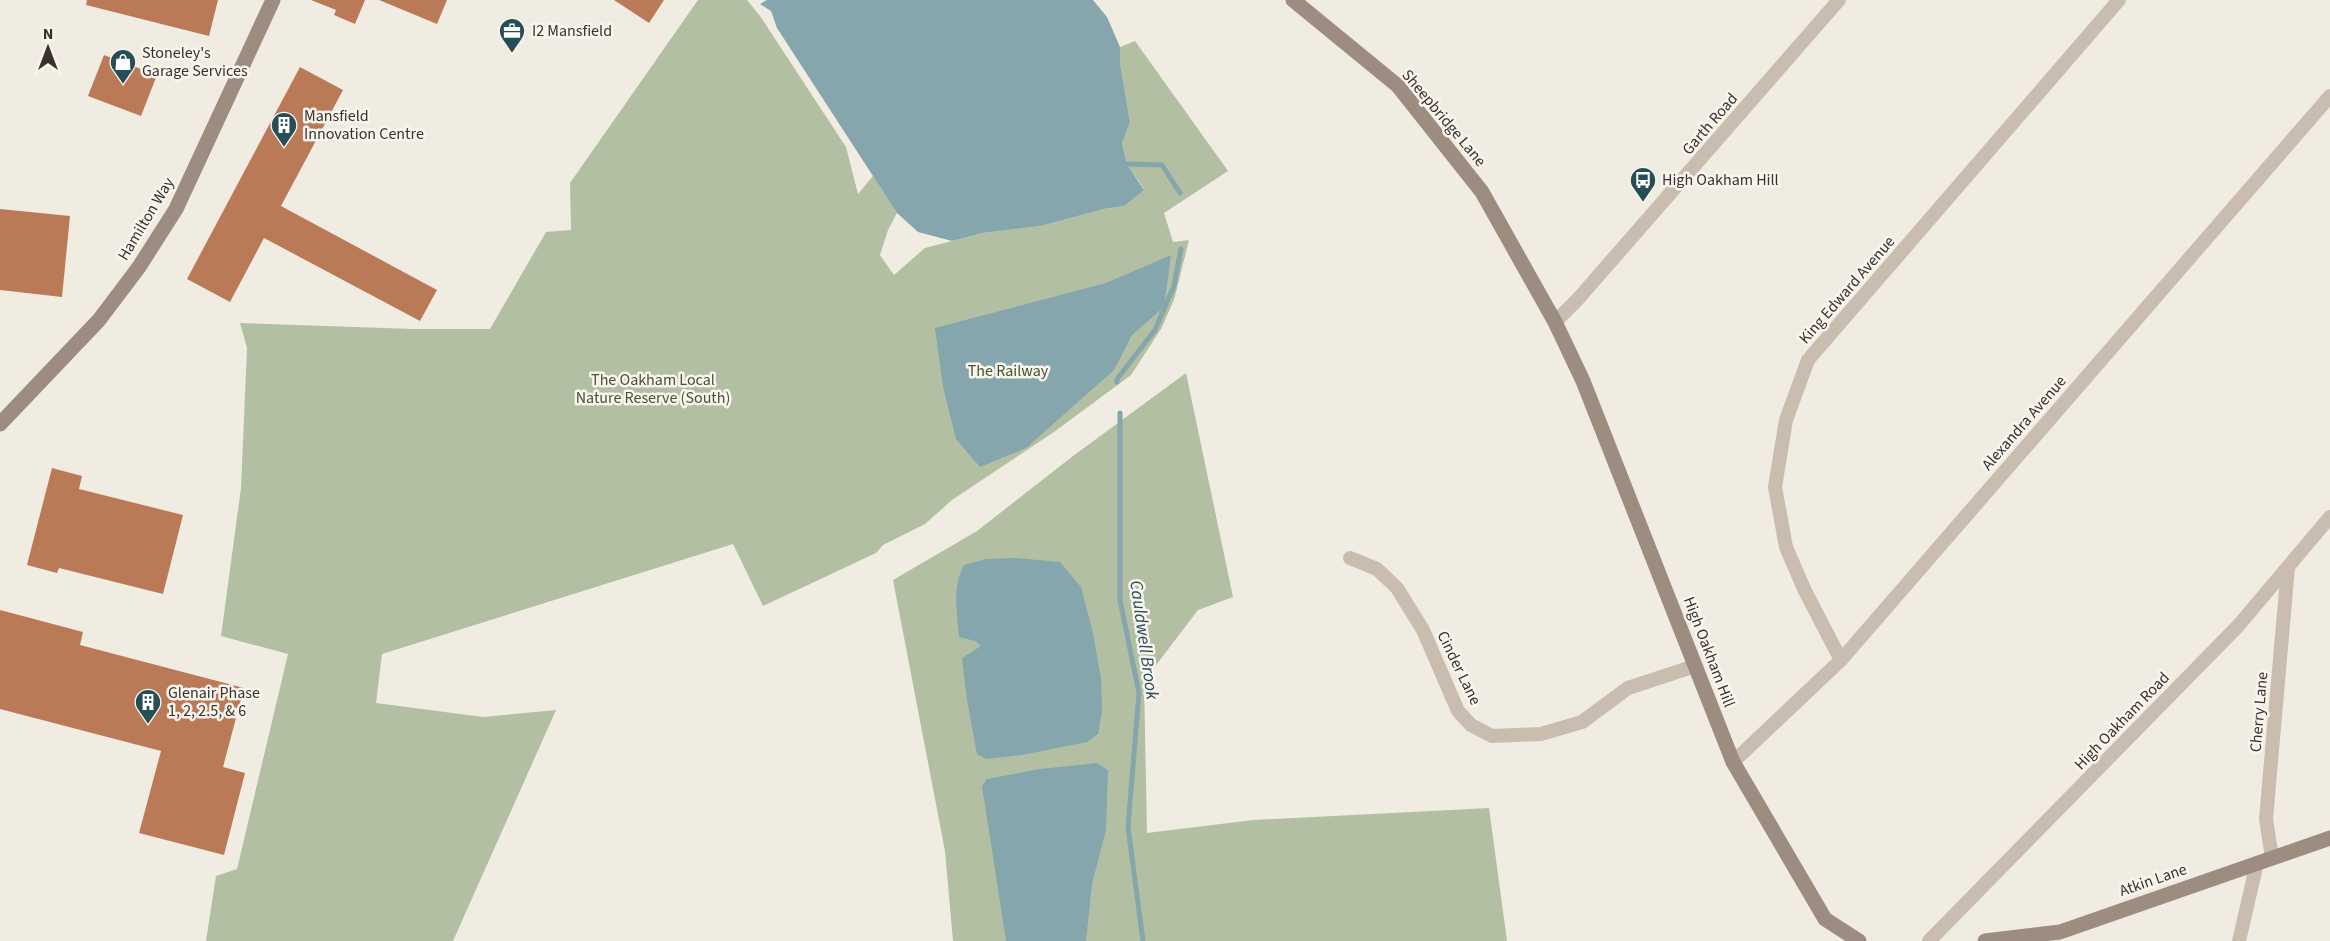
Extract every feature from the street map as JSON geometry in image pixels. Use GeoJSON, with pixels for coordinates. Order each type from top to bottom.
{"type":"FeatureCollection","features":[{"type":"Feature","properties":{"kind":"street","name":"Hamilton Way"},"geometry":{"type":"LineString","coordinates":[[0,424],[99,320],[139,267],[176,209],[273,0]]}},
{"type":"Feature","properties":{"kind":"street","name":"Sheepbridge Lane"},"geometry":{"type":"LineString","coordinates":[[1293,0],[1398,86],[1482,192]]}},
{"type":"Feature","properties":{"kind":"street","name":"Garth Road"},"geometry":{"type":"LineString","coordinates":[[1555,322],[1721,137],[1839,0]]}},
{"type":"Feature","properties":{"kind":"street","name":"King Edward Avenue"},"geometry":{"type":"LineString","coordinates":[[1841,660],[1805,591],[1786,548],[1775,487],[1786,420],[1808,360],[2119,0]]}},
{"type":"Feature","properties":{"kind":"street","name":"Alexandra Avenue"},"geometry":{"type":"LineString","coordinates":[[1733,762],[1841,660],[2330,96]]}},
{"type":"Feature","properties":{"kind":"street","name":"High Oakham Hill"},"geometry":{"type":"LineString","coordinates":[[1482,192],[1555,322],[1583,381],[1733,762],[1825,919],[1859,941]]}},
{"type":"Feature","properties":{"kind":"street","name":"High Oakham Road"},"geometry":{"type":"LineString","coordinates":[[1929,941],[2238,626],[2330,517]]}},
{"type":"Feature","properties":{"kind":"street","name":"Cinder Lane"},"geometry":{"type":"LineString","coordinates":[[1350,558],[1377,569],[1397,588],[1423,630],[1458,711],[1471,725],[1492,736],[1541,734],[1582,722],[1628,688],[1695,666]]}},
{"type":"Feature","properties":{"kind":"street","name":"Cherry Lane"},"geometry":{"type":"LineString","coordinates":[[2272,858],[2266,819],[2288,567]]}},
{"type":"Feature","properties":{"kind":"street","name":"Atkin Lane"},"geometry":{"type":"LineString","coordinates":[[1985,941],[2060,936],[2330,838]]}},
{"type":"Feature","properties":{"kind":"street"},"geometry":{"type":"LineString","coordinates":[[2239,941],[2257,863]]}},
{"type":"Feature","properties":{"kind":"green space","name":"The Oakham Local Nature Reserve (South)"},"geometry":{"type":"Polygon","coordinates":[[[698,0],[747,0],[760,16],[846,147],[858,194],[873,176],[897,213],[888,230],[880,255],[894,275],[925,248],[983,233],[1041,226],[1124,206],[1144,189],[1127,164],[1122,142],[1130,122],[1120,63],[1120,47],[1135,41],[1228,171],[1164,213],[1173,242],[1189,240],[1174,300],[1161,329],[1131,375],[1054,432],[952,500],[925,524],[883,545],[876,553],[763,606],[733,544],[382,654],[376,703],[483,717],[556,710],[453,941],[206,941],[216,876],[237,869],[288,654],[221,636],[241,488],[247,348],[240,323],[413,329],[490,329],[546,232],[571,230],[570,183],[698,0]]]}},
{"type":"Feature","properties":{"kind":"green space"},"geometry":{"type":"Polygon","coordinates":[[[1186,373],[1233,597],[1198,610],[1144,681],[1147,833],[1253,820],[1489,808],[1507,941],[953,941],[945,851],[893,580],[977,531],[1073,456],[1186,373]]]}},
{"type":"Feature","properties":{"kind":"water"},"geometry":{"type":"Polygon","coordinates":[[[767,0],[1093,0],[1107,17],[1120,47],[1120,63],[1130,122],[1122,143],[1127,164],[1144,190],[1124,206],[1041,226],[983,233],[952,241],[918,232],[897,213],[777,28],[771,11],[760,4],[767,0]]]}},
{"type":"Feature","properties":{"kind":"water","name":"The Railway"},"geometry":{"type":"Polygon","coordinates":[[[1171,255],[1164,307],[1132,335],[1114,370],[1026,448],[980,467],[956,439],[943,387],[935,328],[1106,283],[1171,255]]]}},
{"type":"Feature","properties":{"kind":"water"},"geometry":{"type":"Polygon","coordinates":[[[1015,558],[1060,562],[1081,587],[1093,633],[1101,679],[1102,711],[1098,734],[1087,742],[1022,755],[986,759],[977,754],[962,658],[981,646],[975,641],[959,637],[956,600],[958,582],[964,565],[986,559],[1015,558]]]}},
{"type":"Feature","properties":{"kind":"water"},"geometry":{"type":"Polygon","coordinates":[[[1097,763],[1108,770],[1106,830],[1092,884],[1086,941],[1006,941],[982,786],[987,779],[1040,769],[1097,763]]]}},
{"type":"Feature","properties":{"kind":"building"},"geometry":{"type":"Polygon","coordinates":[[[87,0],[218,0],[209,36],[86,5],[87,0]]]}},
{"type":"Feature","properties":{"kind":"building"},"geometry":{"type":"Polygon","coordinates":[[[311,0],[365,0],[355,24],[334,15],[336,10],[311,0]]]}},
{"type":"Feature","properties":{"kind":"building"},"geometry":{"type":"Polygon","coordinates":[[[379,0],[447,0],[437,24],[379,0]]]}},
{"type":"Feature","properties":{"kind":"building"},"geometry":{"type":"Polygon","coordinates":[[[614,0],[664,0],[649,23],[614,0]]]}},
{"type":"Feature","properties":{"kind":"building","name":"Stoneley's Garage Services"},"geometry":{"type":"Polygon","coordinates":[[[104,55],[157,75],[141,116],[88,96],[104,55]]]}},
{"type":"Feature","properties":{"kind":"building","name":"Mansfield Innovation Centre"},"geometry":{"type":"Polygon","coordinates":[[[300,67],[343,90],[281,206],[437,290],[420,321],[264,238],[230,302],[187,279],[300,67]]]}},
{"type":"Feature","properties":{"kind":"building"},"geometry":{"type":"Polygon","coordinates":[[[0,209],[70,216],[62,297],[0,290],[0,209]]]}},
{"type":"Feature","properties":{"kind":"building"},"geometry":{"type":"Polygon","coordinates":[[[52,468],[82,476],[79,489],[183,515],[163,594],[59,568],[57,573],[27,565],[52,468]]]}},
{"type":"Feature","properties":{"kind":"building","name":"Glenair Phase 1, 2, 2.5, & 6"},"geometry":{"type":"Polygon","coordinates":[[[0,610],[83,632],[80,645],[244,688],[223,767],[245,773],[224,855],[139,833],[161,751],[0,709],[0,610]]]}},
{"type":"Feature","properties":{"kind":"waterway","name":"Cauldwell Brook"},"geometry":{"type":"LineString","coordinates":[[1127,164],[1162,165],[1180,193]]}},
{"type":"Feature","properties":{"kind":"waterway","name":"Cauldwell Brook"},"geometry":{"type":"LineString","coordinates":[[1117,382],[1155,330],[1174,286],[1181,249]]}},
{"type":"Feature","properties":{"kind":"waterway","name":"Cauldwell Brook"},"geometry":{"type":"LineString","coordinates":[[1120,413],[1120,600],[1139,693],[1128,827],[1143,941]]}},
{"type":"Feature","properties":{"kind":"place","name":"I2 Mansfield"},"geometry":{"type":"Point","coordinates":[512,54]}},
{"type":"Feature","properties":{"kind":"place","name":"Stoneley's Garage Services"},"geometry":{"type":"Point","coordinates":[123,85]}},
{"type":"Feature","properties":{"kind":"place","name":"Mansfield Innovation Centre"},"geometry":{"type":"Point","coordinates":[284,148]}},
{"type":"Feature","properties":{"kind":"place","name":"High Oakham Hill"},"geometry":{"type":"Point","coordinates":[1643,203]}},
{"type":"Feature","properties":{"kind":"place","name":"Glenair Phase 1, 2, 2.5, & 6"},"geometry":{"type":"Point","coordinates":[148,725]}}]}
